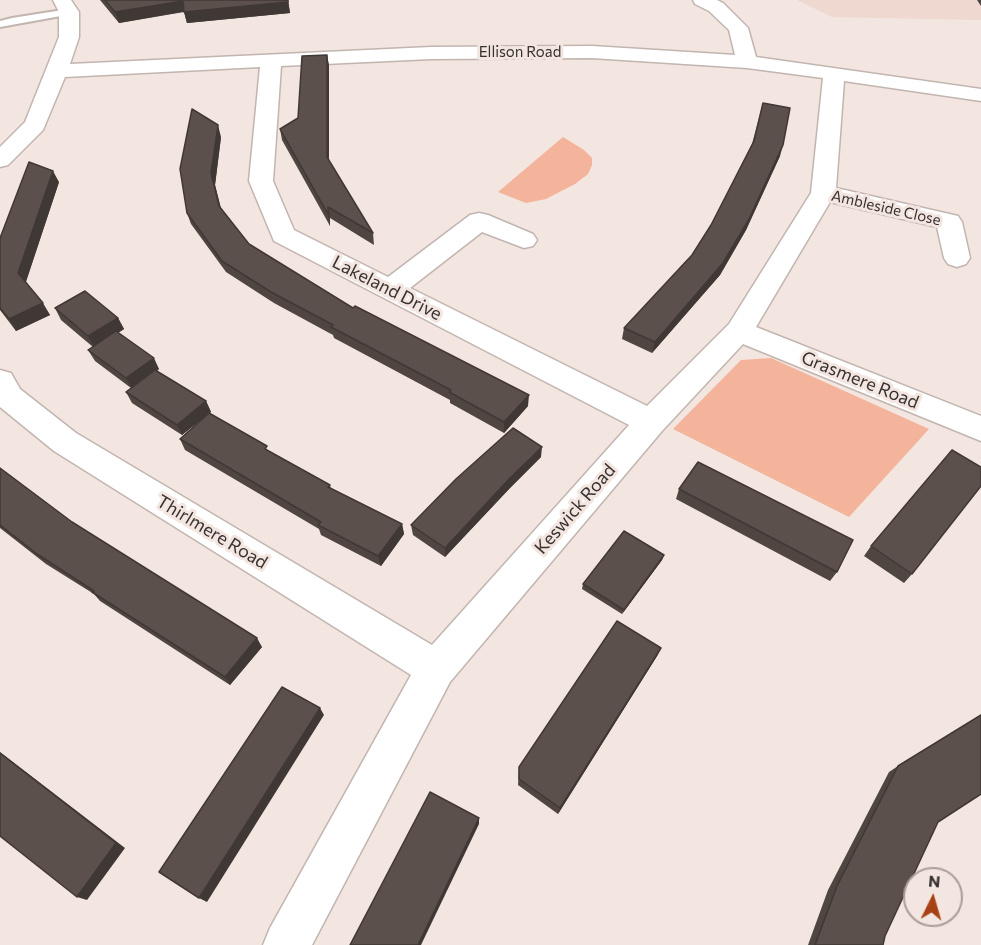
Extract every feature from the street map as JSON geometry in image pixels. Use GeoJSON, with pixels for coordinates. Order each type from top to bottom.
{"type":"FeatureCollection","features":[{"type":"Feature","properties":{"kind":"street"},"geometry":{"type":"LineString","coordinates":[[702,0],[716,7],[738,28],[747,62]]}},
{"type":"Feature","properties":{"kind":"street"},"geometry":{"type":"LineString","coordinates":[[0,160],[34,125],[69,37],[66,6]]}},
{"type":"Feature","properties":{"kind":"street","name":"Ellison Road"},"geometry":{"type":"LineString","coordinates":[[57,71],[513,52],[592,52],[747,62],[981,95]]}},
{"type":"Feature","properties":{"kind":"street","name":"Lakeland Drive"},"geometry":{"type":"LineString","coordinates":[[271,61],[261,181],[283,235],[651,422]]}},
{"type":"Feature","properties":{"kind":"street","name":"Keswick Road"},"geometry":{"type":"LineString","coordinates":[[288,945],[436,669],[651,422],[739,331],[823,193],[834,73]]}},
{"type":"Feature","properties":{"kind":"street","name":"Ambleside Close"},"geometry":{"type":"LineString","coordinates":[[823,193],[949,222],[957,258]]}},
{"type":"Feature","properties":{"kind":"street"},"geometry":{"type":"LineString","coordinates":[[389,290],[479,221],[524,240]]}},
{"type":"Feature","properties":{"kind":"street","name":"Grasmere Road"},"geometry":{"type":"LineString","coordinates":[[739,331],[981,429]]}},
{"type":"Feature","properties":{"kind":"street","name":"Thirlmere Road"},"geometry":{"type":"LineString","coordinates":[[0,381],[9,397],[65,442],[436,669]]}},
{"type":"Feature","properties":{"kind":"lane"},"geometry":{"type":"LineString","coordinates":[[0,24],[66,6]]}},
{"type":"Feature","properties":{"kind":"shaded area"},"geometry":{"type":"Polygon","coordinates":[[[797,0],[981,0],[981,20],[832,17],[797,0]]]}},
{"type":"Feature","properties":{"kind":"shaded area"},"geometry":{"type":"Polygon","coordinates":[[[563,137],[592,158],[588,174],[575,184],[546,199],[526,203],[498,192],[563,137]]]}},
{"type":"Feature","properties":{"kind":"shaded area"},"geometry":{"type":"Polygon","coordinates":[[[771,358],[929,429],[849,517],[673,429],[741,360],[771,358]]]}},
{"type":"Feature","properties":{"kind":"building"},"geometry":{"type":"Polygon","coordinates":[[[105,0],[288,0],[288,2],[184,12],[183,1],[115,12],[105,0]]]}},
{"type":"Feature","properties":{"kind":"building"},"geometry":{"type":"Polygon","coordinates":[[[327,55],[327,157],[373,233],[328,207],[328,214],[280,129],[298,118],[302,56],[327,55]]]}},
{"type":"Feature","properties":{"kind":"building"},"geometry":{"type":"Polygon","coordinates":[[[763,103],[790,108],[783,145],[749,219],[723,263],[655,342],[624,328],[692,255],[711,225],[754,141],[763,103]]]}},
{"type":"Feature","properties":{"kind":"building"},"geometry":{"type":"Polygon","coordinates":[[[192,109],[218,125],[211,173],[219,206],[249,244],[353,308],[355,306],[529,395],[504,422],[449,392],[451,390],[331,327],[333,325],[271,292],[222,261],[187,213],[180,169],[192,109]]]}},
{"type":"Feature","properties":{"kind":"building"},"geometry":{"type":"Polygon","coordinates":[[[29,162],[53,171],[18,273],[43,303],[9,319],[0,308],[0,238],[29,162]]]}},
{"type":"Feature","properties":{"kind":"building"},"geometry":{"type":"Polygon","coordinates":[[[85,291],[118,318],[88,336],[55,308],[85,291]]]}},
{"type":"Feature","properties":{"kind":"building"},"geometry":{"type":"Polygon","coordinates":[[[116,331],[154,358],[126,378],[88,350],[116,331]]]}},
{"type":"Feature","properties":{"kind":"building"},"geometry":{"type":"Polygon","coordinates":[[[155,370],[206,401],[177,425],[126,392],[155,370]]]}},
{"type":"Feature","properties":{"kind":"building"},"geometry":{"type":"Polygon","coordinates":[[[209,413],[267,446],[265,449],[330,485],[328,487],[402,524],[378,556],[318,525],[321,522],[180,439],[209,413]]]}},
{"type":"Feature","properties":{"kind":"building"},"geometry":{"type":"Polygon","coordinates":[[[513,428],[542,447],[445,548],[411,525],[456,479],[513,428]]]}},
{"type":"Feature","properties":{"kind":"building"},"geometry":{"type":"Polygon","coordinates":[[[952,450],[981,467],[981,486],[912,574],[871,546],[952,450]]]}},
{"type":"Feature","properties":{"kind":"building"},"geometry":{"type":"Polygon","coordinates":[[[698,462],[853,540],[837,572],[679,489],[698,462]]]}},
{"type":"Feature","properties":{"kind":"building"},"geometry":{"type":"Polygon","coordinates":[[[0,468],[72,522],[257,638],[225,677],[92,592],[94,591],[37,554],[0,525],[0,468]]]}},
{"type":"Feature","properties":{"kind":"building"},"geometry":{"type":"Polygon","coordinates":[[[624,531],[664,555],[624,610],[583,584],[624,531]]]}},
{"type":"Feature","properties":{"kind":"building"},"geometry":{"type":"Polygon","coordinates":[[[617,621],[661,648],[560,808],[519,779],[519,767],[617,621]]]}},
{"type":"Feature","properties":{"kind":"building"},"geometry":{"type":"Polygon","coordinates":[[[282,687],[320,708],[199,898],[159,872],[282,687]]]}},
{"type":"Feature","properties":{"kind":"building"},"geometry":{"type":"Polygon","coordinates":[[[981,715],[981,794],[938,822],[917,867],[903,867],[903,897],[883,945],[815,945],[837,886],[898,766],[981,715]]]}},
{"type":"Feature","properties":{"kind":"building"},"geometry":{"type":"Polygon","coordinates":[[[0,753],[116,843],[77,897],[0,836],[0,753]]]}},
{"type":"Feature","properties":{"kind":"building"},"geometry":{"type":"Polygon","coordinates":[[[430,792],[479,818],[418,945],[350,945],[430,792]]]}}]}
